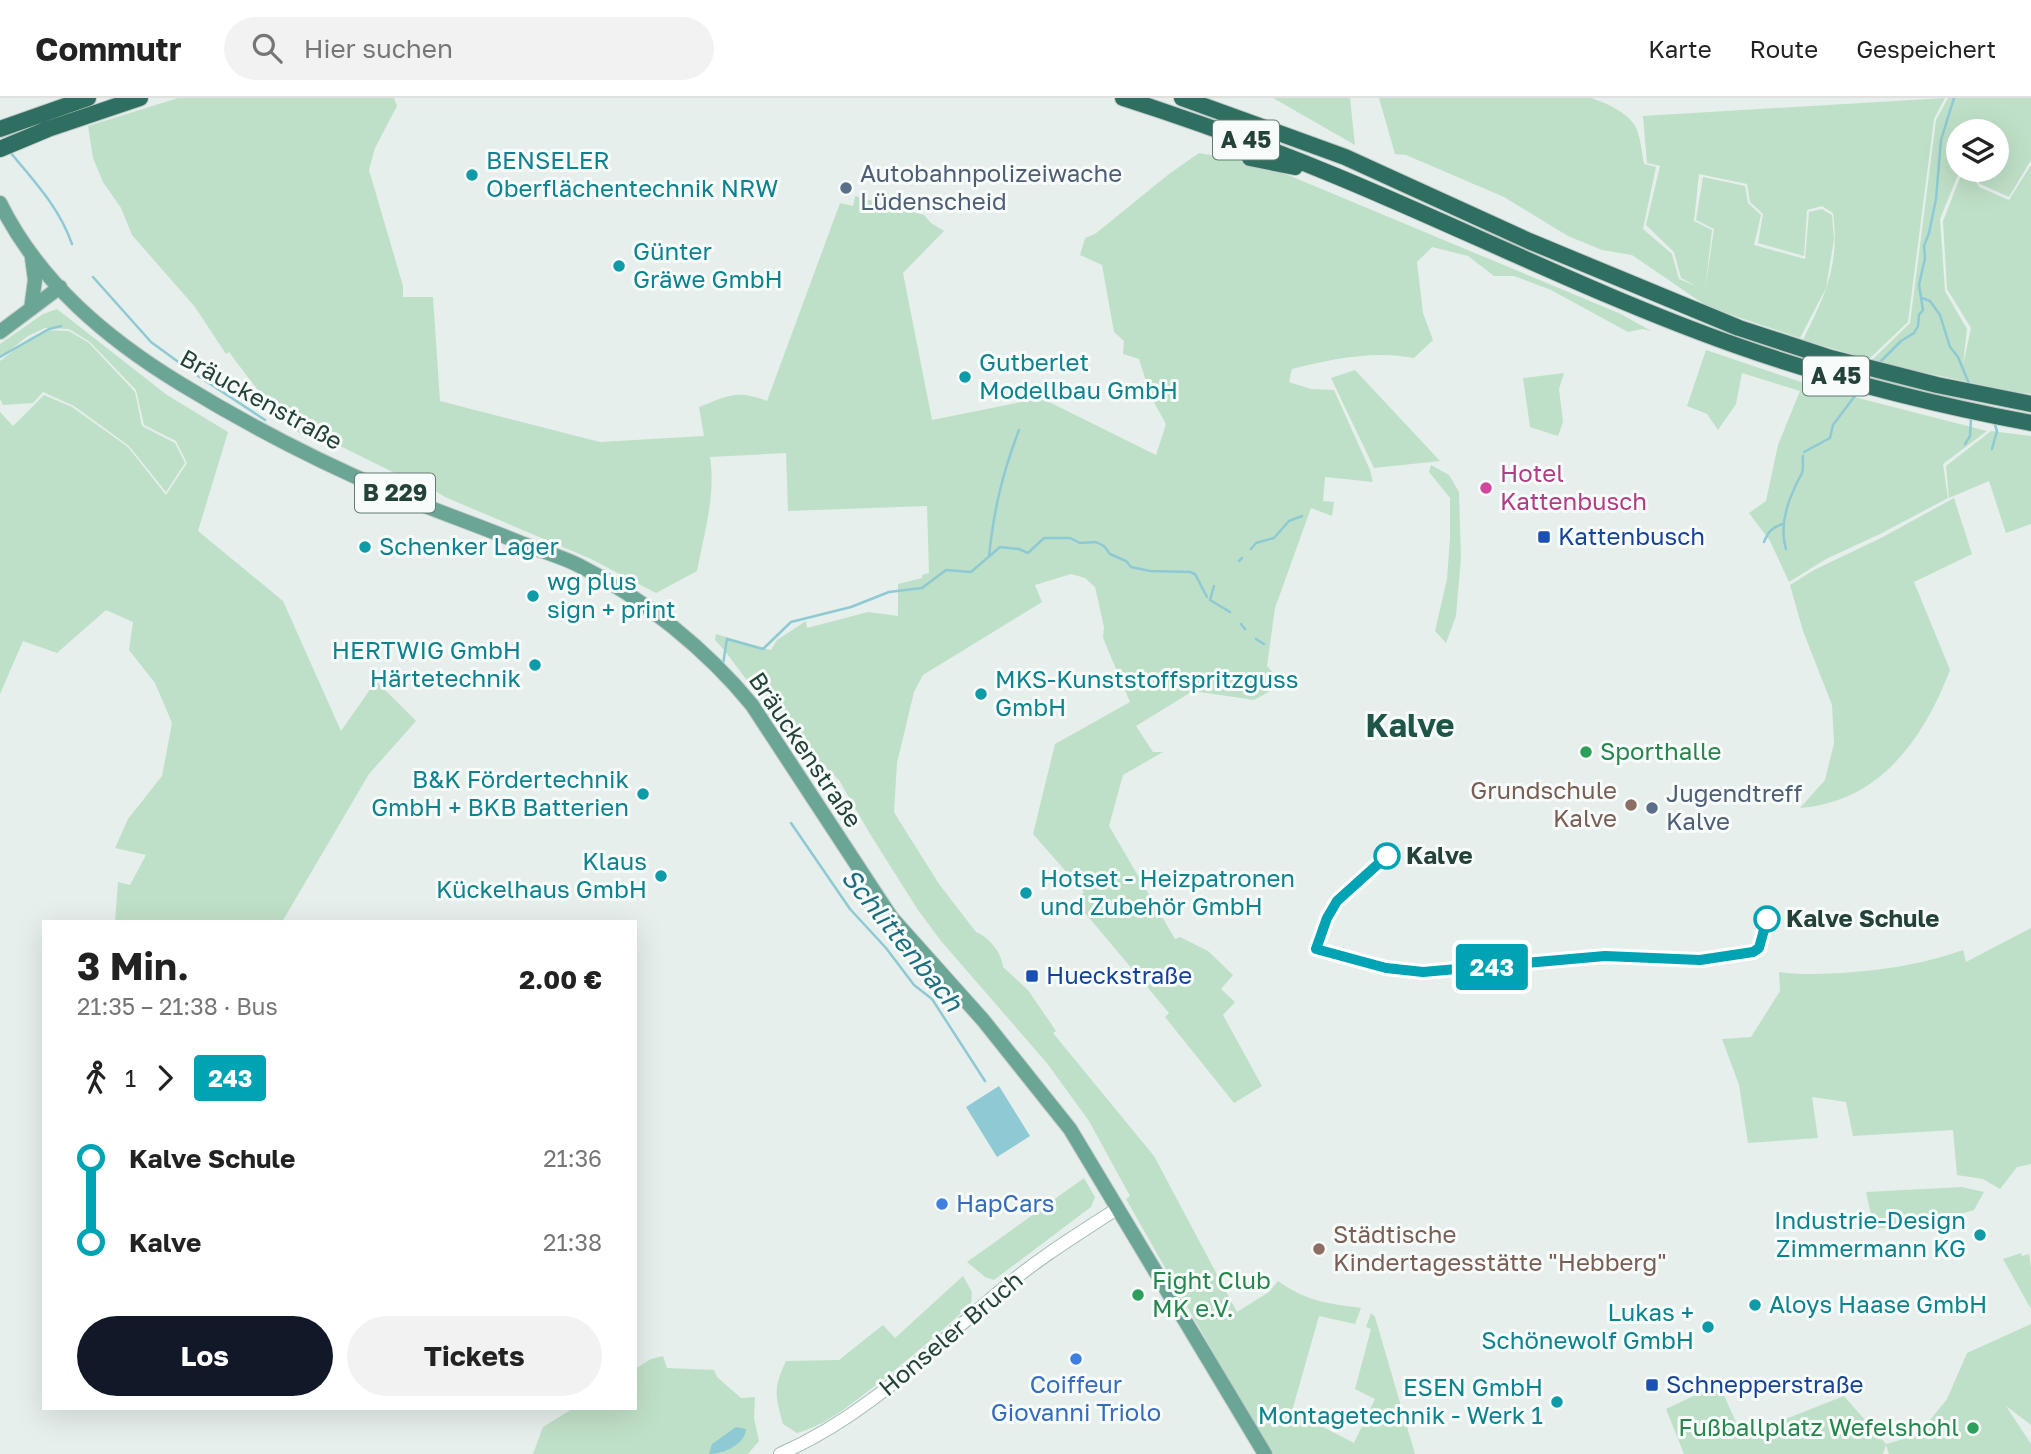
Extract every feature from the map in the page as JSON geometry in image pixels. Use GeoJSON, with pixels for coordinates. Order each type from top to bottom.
{"type":"FeatureCollection","features":[{"type":"Feature","properties":{"kind":"highway"},"geometry":{"type":"LineString","coordinates":[[0,129],[88,98]]}},
{"type":"Feature","properties":{"kind":"highway"},"geometry":{"type":"LineString","coordinates":[[0,149],[48,129],[140,98]]}},
{"type":"Feature","properties":{"kind":"highway","name":"A 45"},"geometry":{"type":"LineString","coordinates":[[1123,98],[1182,117],[1338,177],[1646,311],[1735,345],[1931,403],[2031,423]]}},
{"type":"Feature","properties":{"kind":"highway","name":"A 45"},"geometry":{"type":"LineString","coordinates":[[1182,98],[1345,157],[1530,241],[1739,328],[1831,358],[1937,385],[2031,404]]}},
{"type":"Feature","properties":{"kind":"highway"},"geometry":{"type":"LineString","coordinates":[[1265,117],[1345,157]]}},
{"type":"Feature","properties":{"kind":"highway"},"geometry":{"type":"LineString","coordinates":[[1250,158],[1338,177]]}},
{"type":"Feature","properties":{"kind":"main road","name":"B 229"},"geometry":{"type":"LineString","coordinates":[[0,203],[32,256],[60,287]]}},
{"type":"Feature","properties":{"kind":"main road","name":"B 229"},"geometry":{"type":"LineString","coordinates":[[31,309],[35,280],[32,256]]}},
{"type":"Feature","properties":{"kind":"main road"},"geometry":{"type":"LineString","coordinates":[[0,332],[60,287]]}},
{"type":"Feature","properties":{"kind":"main road","name":"Bräuckenstraße"},"geometry":{"type":"LineString","coordinates":[[60,287],[101,330],[133,354],[233,416],[298,451],[388,491],[579,566],[627,594],[695,646],[729,677],[752,705],[891,917],[1019,1064],[1070,1129],[1265,1454]]}},
{"type":"Feature","properties":{"kind":"street","name":"Honseler Bruch"},"geometry":{"type":"LineString","coordinates":[[780,1454],[827,1431],[880,1395],[1018,1276],[1118,1208]]}},
{"type":"Feature","properties":{"kind":"green space"},"geometry":{"type":"Polygon","coordinates":[[[178,98],[394,98],[397,106],[375,148],[369,170],[403,286],[403,297],[433,297],[440,401],[600,442],[704,436],[699,407],[732,395],[748,395],[767,401],[840,203],[853,206],[855,196],[924,215],[944,231],[903,273],[932,420],[1041,398],[1156,455],[1166,424],[1151,397],[1139,359],[1123,354],[1124,341],[1114,332],[1102,265],[1080,255],[1085,238],[1095,234],[1199,153],[1254,163],[1288,175],[1621,314],[1651,331],[1642,329],[1628,332],[1551,290],[1514,276],[1494,276],[1468,256],[1432,247],[1417,262],[1423,313],[1433,340],[1414,358],[1368,355],[1292,369],[1289,382],[1311,389],[1334,390],[1373,482],[1325,477],[1323,501],[1334,502],[1332,516],[1311,508],[1275,608],[1267,666],[1283,684],[1254,700],[1193,691],[1136,726],[1153,752],[1163,752],[1123,775],[1109,826],[1175,939],[1180,937],[1208,951],[1233,975],[1221,989],[1235,1002],[1223,1015],[1262,1086],[1234,1103],[1165,1017],[1169,1013],[1075,901],[1084,892],[1033,834],[1055,744],[1130,702],[1103,638],[1104,627],[1095,587],[1085,578],[1071,574],[1035,585],[1042,602],[923,675],[914,692],[897,763],[894,812],[900,822],[939,884],[976,932],[994,946],[1003,967],[1028,990],[1056,1031],[1053,1033],[1154,1156],[1237,1312],[1269,1292],[1278,1281],[1308,1297],[1361,1308],[1355,1324],[1319,1316],[1292,1411],[1354,1443],[1375,1399],[1355,1389],[1371,1329],[1366,1327],[1371,1313],[1375,1317],[1415,1454],[1271,1454],[1126,1199],[1130,1196],[1089,1121],[1046,1062],[941,941],[918,910],[839,780],[784,730],[715,640],[716,634],[771,650],[777,640],[806,621],[807,628],[868,612],[898,616],[898,584],[922,578],[922,575],[929,573],[927,506],[788,511],[786,453],[710,457],[710,500],[697,571],[656,593],[591,559],[445,497],[424,484],[421,486],[326,439],[309,438],[299,433],[266,400],[229,352],[226,354],[195,307],[132,235],[121,208],[103,182],[93,158],[88,126],[178,98]]]}},
{"type":"Feature","properties":{"kind":"green space"},"geometry":{"type":"Polygon","coordinates":[[[1273,98],[1350,98],[1355,145],[1273,98]]]}},
{"type":"Feature","properties":{"kind":"green space"},"geometry":{"type":"Polygon","coordinates":[[[1379,98],[1591,98],[1618,110],[1630,119],[1637,130],[1644,164],[1656,167],[1643,229],[1672,254],[1679,279],[1696,286],[1681,278],[1674,252],[1646,225],[1660,166],[1647,163],[1643,116],[1945,98],[1934,119],[1908,322],[1869,359],[1803,340],[1824,294],[1829,280],[1832,265],[1835,232],[1833,213],[1822,206],[1807,210],[1804,256],[1758,243],[1763,214],[1750,202],[1747,184],[1699,174],[1694,221],[1712,230],[1705,289],[1714,229],[1696,220],[1703,177],[1745,186],[1748,203],[1761,215],[1754,245],[1805,259],[1809,212],[1822,209],[1832,215],[1834,239],[1826,288],[1800,338],[1708,307],[1632,255],[1602,250],[1568,236],[1504,197],[1406,155],[1395,154],[1379,98]]]}},
{"type":"Feature","properties":{"kind":"green space"},"geometry":{"type":"Polygon","coordinates":[[[1948,98],[2031,98],[2031,160],[2009,197],[1979,182],[2009,182],[2009,119],[1946,119],[1946,182],[1955,182],[1940,219],[1945,291],[1967,329],[1963,365],[1971,328],[1947,289],[1943,221],[1958,182],[1976,182],[1979,187],[2009,200],[2031,165],[2031,394],[1871,361],[1910,323],[1936,120],[1948,98]]]}},
{"type":"Feature","properties":{"kind":"green space"},"geometry":{"type":"Polygon","coordinates":[[[57,309],[167,395],[228,432],[198,531],[283,601],[341,731],[376,681],[416,721],[369,774],[283,920],[115,920],[118,882],[130,885],[146,855],[115,848],[128,819],[162,776],[172,723],[155,683],[129,650],[133,622],[106,610],[57,653],[23,641],[0,694],[0,412],[13,426],[44,395],[72,407],[128,447],[166,495],[187,463],[176,441],[144,425],[136,390],[90,342],[69,329],[45,328],[28,336],[0,358],[0,344],[43,314],[57,309]]]}},
{"type":"Feature","properties":{"kind":"green space"},"geometry":{"type":"Polygon","coordinates":[[[46,330],[69,331],[89,343],[135,392],[142,426],[175,443],[185,463],[166,492],[129,446],[74,406],[43,392],[33,403],[3,405],[0,399],[0,361],[30,338],[46,330]]]}},
{"type":"Feature","properties":{"kind":"green space"},"geometry":{"type":"Polygon","coordinates":[[[1706,350],[1819,388],[1987,431],[1943,464],[1948,498],[1826,559],[1789,582],[1770,541],[1749,513],[1766,501],[1778,445],[1800,391],[1742,373],[1736,404],[1718,430],[1707,414],[1687,406],[1706,350]]]}},
{"type":"Feature","properties":{"kind":"green space"},"geometry":{"type":"Polygon","coordinates":[[[1355,370],[1440,461],[1374,468],[1331,378],[1355,370]]]}},
{"type":"Feature","properties":{"kind":"green space"},"geometry":{"type":"Polygon","coordinates":[[[1564,373],[1559,389],[1563,422],[1558,436],[1530,427],[1523,378],[1564,373]]]}},
{"type":"Feature","properties":{"kind":"green space"},"geometry":{"type":"Polygon","coordinates":[[[1991,431],[2031,436],[2031,524],[2006,533],[1989,481],[1949,498],[1946,466],[1991,431]]]}},
{"type":"Feature","properties":{"kind":"green space"},"geometry":{"type":"Polygon","coordinates":[[[1431,465],[1449,475],[1459,492],[1461,557],[1456,616],[1446,643],[1435,631],[1447,579],[1450,498],[1429,472],[1431,465]]]}},
{"type":"Feature","properties":{"kind":"green space"},"geometry":{"type":"Polygon","coordinates":[[[1954,498],[1972,554],[1914,582],[1950,670],[1939,695],[1912,742],[1876,780],[1854,793],[1828,803],[1800,808],[1825,780],[1834,743],[1832,705],[1803,631],[1790,585],[1954,498]]]}},
{"type":"Feature","properties":{"kind":"green space"},"geometry":{"type":"Polygon","coordinates":[[[2031,928],[2031,1164],[2017,1167],[2000,1189],[1983,1179],[1957,1175],[1953,1130],[1853,1136],[1846,1102],[1812,1097],[1818,1138],[1748,1143],[1739,1085],[1722,1039],[1751,1037],[1780,991],[1779,972],[1817,974],[1872,970],[1917,963],[1963,950],[1966,962],[2031,928]]]}},
{"type":"Feature","properties":{"kind":"green space"},"geometry":{"type":"Polygon","coordinates":[[[1084,1178],[1095,1197],[1091,1207],[994,1280],[985,1277],[967,1262],[1084,1178]]]}},
{"type":"Feature","properties":{"kind":"green space"},"geometry":{"type":"Polygon","coordinates":[[[1962,1187],[1984,1192],[1974,1210],[1934,1222],[1874,1229],[1866,1192],[1962,1187]]]}},
{"type":"Feature","properties":{"kind":"green space"},"geometry":{"type":"Polygon","coordinates":[[[2021,1253],[2022,1256],[2029,1254],[2031,1309],[2003,1259],[2021,1253]]]}},
{"type":"Feature","properties":{"kind":"green space"},"geometry":{"type":"Polygon","coordinates":[[[963,1276],[972,1292],[971,1304],[897,1369],[845,1409],[817,1425],[797,1433],[783,1424],[777,1392],[786,1361],[839,1360],[883,1325],[895,1338],[963,1276]]]}},
{"type":"Feature","properties":{"kind":"green space"},"geometry":{"type":"Polygon","coordinates":[[[2031,1324],[2031,1425],[2006,1406],[2031,1444],[2031,1454],[1889,1454],[1886,1445],[1883,1454],[1684,1454],[1666,1409],[1719,1384],[1742,1436],[1844,1396],[1886,1444],[1918,1435],[1947,1399],[1967,1353],[2031,1324]]]}},
{"type":"Feature","properties":{"kind":"green space"},"geometry":{"type":"Polygon","coordinates":[[[663,1356],[667,1368],[714,1370],[717,1377],[741,1398],[755,1397],[754,1418],[759,1441],[748,1454],[533,1454],[543,1427],[570,1410],[637,1410],[637,1368],[651,1359],[663,1356]]]}},
{"type":"Feature","properties":{"kind":"water"},"geometry":{"type":"Polygon","coordinates":[[[999,1086],[1030,1136],[997,1157],[966,1107],[999,1086]]]}},
{"type":"Feature","properties":{"kind":"water"},"geometry":{"type":"Polygon","coordinates":[[[736,1427],[746,1429],[738,1444],[709,1454],[712,1444],[736,1427]]]}},
{"type":"Feature","properties":{"kind":"waterway"},"geometry":{"type":"LineString","coordinates":[[1878,364],[1901,341],[1914,333],[1923,310],[1919,285],[1925,258],[1924,246],[1936,199],[1941,140],[1954,98]]}},
{"type":"Feature","properties":{"kind":"waterway","name":"Schlittenbach"},"geometry":{"type":"LineString","coordinates":[[10,152],[53,206],[72,244]]}},
{"type":"Feature","properties":{"kind":"waterway","name":"Schlittenbach"},"geometry":{"type":"LineString","coordinates":[[93,277],[151,342],[265,420]]}},
{"type":"Feature","properties":{"kind":"waterway"},"geometry":{"type":"LineString","coordinates":[[1922,298],[1930,301],[1940,315],[1950,347],[1958,357],[1970,386]]}},
{"type":"Feature","properties":{"kind":"waterway"},"geometry":{"type":"LineString","coordinates":[[0,357],[49,329],[61,326]]}},
{"type":"Feature","properties":{"kind":"waterway"},"geometry":{"type":"LineString","coordinates":[[1804,452],[1830,438],[1833,425],[1860,389]]}},
{"type":"Feature","properties":{"kind":"waterway"},"geometry":{"type":"LineString","coordinates":[[1965,444],[1970,436],[1971,418]]}},
{"type":"Feature","properties":{"kind":"waterway"},"geometry":{"type":"LineString","coordinates":[[1992,449],[1997,431],[1994,422]]}},
{"type":"Feature","properties":{"kind":"waterway"},"geometry":{"type":"LineString","coordinates":[[989,556],[1000,492],[1019,430]]}},
{"type":"Feature","properties":{"kind":"waterway"},"geometry":{"type":"LineString","coordinates":[[1786,549],[1784,519],[1803,471],[1803,456]]}},
{"type":"Feature","properties":{"kind":"waterway"},"geometry":{"type":"LineString","coordinates":[[1251,549],[1256,543],[1274,538],[1289,521],[1302,516]]}},
{"type":"Feature","properties":{"kind":"waterway"},"geometry":{"type":"LineString","coordinates":[[1764,542],[1771,530],[1783,524]]}},
{"type":"Feature","properties":{"kind":"waterway"},"geometry":{"type":"LineString","coordinates":[[723,664],[727,639],[763,649],[791,622],[851,607],[889,592],[922,588],[946,570],[971,572],[1000,547],[1028,553],[1044,538],[1070,538],[1080,543],[1096,542],[1131,567],[1150,571],[1190,572],[1195,574],[1207,597]]}},
{"type":"Feature","properties":{"kind":"waterway"},"geometry":{"type":"LineString","coordinates":[[1239,561],[1242,558]]}},
{"type":"Feature","properties":{"kind":"waterway"},"geometry":{"type":"LineString","coordinates":[[1214,586],[1210,600],[1230,612]]}},
{"type":"Feature","properties":{"kind":"waterway"},"geometry":{"type":"LineString","coordinates":[[1241,624],[1245,629]]}},
{"type":"Feature","properties":{"kind":"waterway"},"geometry":{"type":"LineString","coordinates":[[1256,639],[1264,644]]}},
{"type":"Feature","properties":{"kind":"waterway","name":"Schlittenbach"},"geometry":{"type":"LineString","coordinates":[[791,823],[850,909],[886,948],[914,985],[932,999],[985,1081]]}},
{"type":"Feature","properties":{"kind":"bus line","name":"243"},"geometry":{"type":"LineString","coordinates":[[1387,856],[1337,901],[1327,918],[1316,949],[1386,968],[1423,972],[1605,956],[1700,960],[1753,952],[1759,948],[1767,919]]}},
{"type":"Feature","properties":{"kind":"place","name":"BENSELER Oberflächentechnik NRW"},"geometry":{"type":"Point","coordinates":[472,175]}},
{"type":"Feature","properties":{"kind":"place","name":"Autobahnpolizeiwache Lüdenscheid"},"geometry":{"type":"Point","coordinates":[846,188]}},
{"type":"Feature","properties":{"kind":"place","name":"Günter Gräwe GmbH"},"geometry":{"type":"Point","coordinates":[619,266]}},
{"type":"Feature","properties":{"kind":"place","name":"Gutberlet Modellbau GmbH"},"geometry":{"type":"Point","coordinates":[965,377]}},
{"type":"Feature","properties":{"kind":"place","name":"Hotel Kattenbusch"},"geometry":{"type":"Point","coordinates":[1486,488]}},
{"type":"Feature","properties":{"kind":"place","name":"Kattenbusch"},"geometry":{"type":"Point","coordinates":[1544,537]}},
{"type":"Feature","properties":{"kind":"place","name":"Schenker Lager"},"geometry":{"type":"Point","coordinates":[365,547]}},
{"type":"Feature","properties":{"kind":"place","name":"wg plus sign + print"},"geometry":{"type":"Point","coordinates":[533,596]}},
{"type":"Feature","properties":{"kind":"place","name":"HERTWIG GmbH Härtetechnik"},"geometry":{"type":"Point","coordinates":[535,665]}},
{"type":"Feature","properties":{"kind":"place","name":"MKS-Kunststoffspritzguss GmbH"},"geometry":{"type":"Point","coordinates":[981,694]}},
{"type":"Feature","properties":{"kind":"place","name":"Sporthalle"},"geometry":{"type":"Point","coordinates":[1586,752]}},
{"type":"Feature","properties":{"kind":"place","name":"B&K Fördertechnik GmbH + BKB Batterien"},"geometry":{"type":"Point","coordinates":[643,794]}},
{"type":"Feature","properties":{"kind":"place","name":"Grundschule Kalve"},"geometry":{"type":"Point","coordinates":[1631,805]}},
{"type":"Feature","properties":{"kind":"place","name":"Jugendtreff Kalve"},"geometry":{"type":"Point","coordinates":[1652,808]}},
{"type":"Feature","properties":{"kind":"place","name":"Kalve"},"geometry":{"type":"Point","coordinates":[1387,856]}},
{"type":"Feature","properties":{"kind":"place","name":"Klaus Kückelhaus GmbH"},"geometry":{"type":"Point","coordinates":[661,876]}},
{"type":"Feature","properties":{"kind":"place","name":"Hotset - Heizpatronen und Zubehör GmbH"},"geometry":{"type":"Point","coordinates":[1026,893]}},
{"type":"Feature","properties":{"kind":"place","name":"Kalve Schule"},"geometry":{"type":"Point","coordinates":[1767,919]}},
{"type":"Feature","properties":{"kind":"place","name":"Hueckstraße"},"geometry":{"type":"Point","coordinates":[1032,976]}},
{"type":"Feature","properties":{"kind":"place","name":"HapCars"},"geometry":{"type":"Point","coordinates":[942,1204]}},
{"type":"Feature","properties":{"kind":"place","name":"Industrie-Design Zimmermann KG"},"geometry":{"type":"Point","coordinates":[1980,1235]}},
{"type":"Feature","properties":{"kind":"place","name":"Städtische Kindertagesstätte \"Hebberg\""},"geometry":{"type":"Point","coordinates":[1319,1249]}},
{"type":"Feature","properties":{"kind":"place","name":"Fight Club MK e.V."},"geometry":{"type":"Point","coordinates":[1138,1295]}},
{"type":"Feature","properties":{"kind":"place","name":"Aloys Haase GmbH"},"geometry":{"type":"Point","coordinates":[1755,1305]}},
{"type":"Feature","properties":{"kind":"place","name":"Lukas + Schönewolf GmbH"},"geometry":{"type":"Point","coordinates":[1708,1327]}},
{"type":"Feature","properties":{"kind":"place","name":"Coiffeur Giovanni Triolo"},"geometry":{"type":"Point","coordinates":[1076,1359]}},
{"type":"Feature","properties":{"kind":"place","name":"Schnepperstraße"},"geometry":{"type":"Point","coordinates":[1652,1385]}},
{"type":"Feature","properties":{"kind":"place","name":"ESEN GmbH Montagetechnik - Werk 1"},"geometry":{"type":"Point","coordinates":[1557,1402]}},
{"type":"Feature","properties":{"kind":"place","name":"Fußballplatz Wefelshohl"},"geometry":{"type":"Point","coordinates":[1973,1428]}},
{"type":"Feature","properties":{"kind":"district","name":"Kalve"},"geometry":{"type":"Point","coordinates":[1410,726]}}]}
